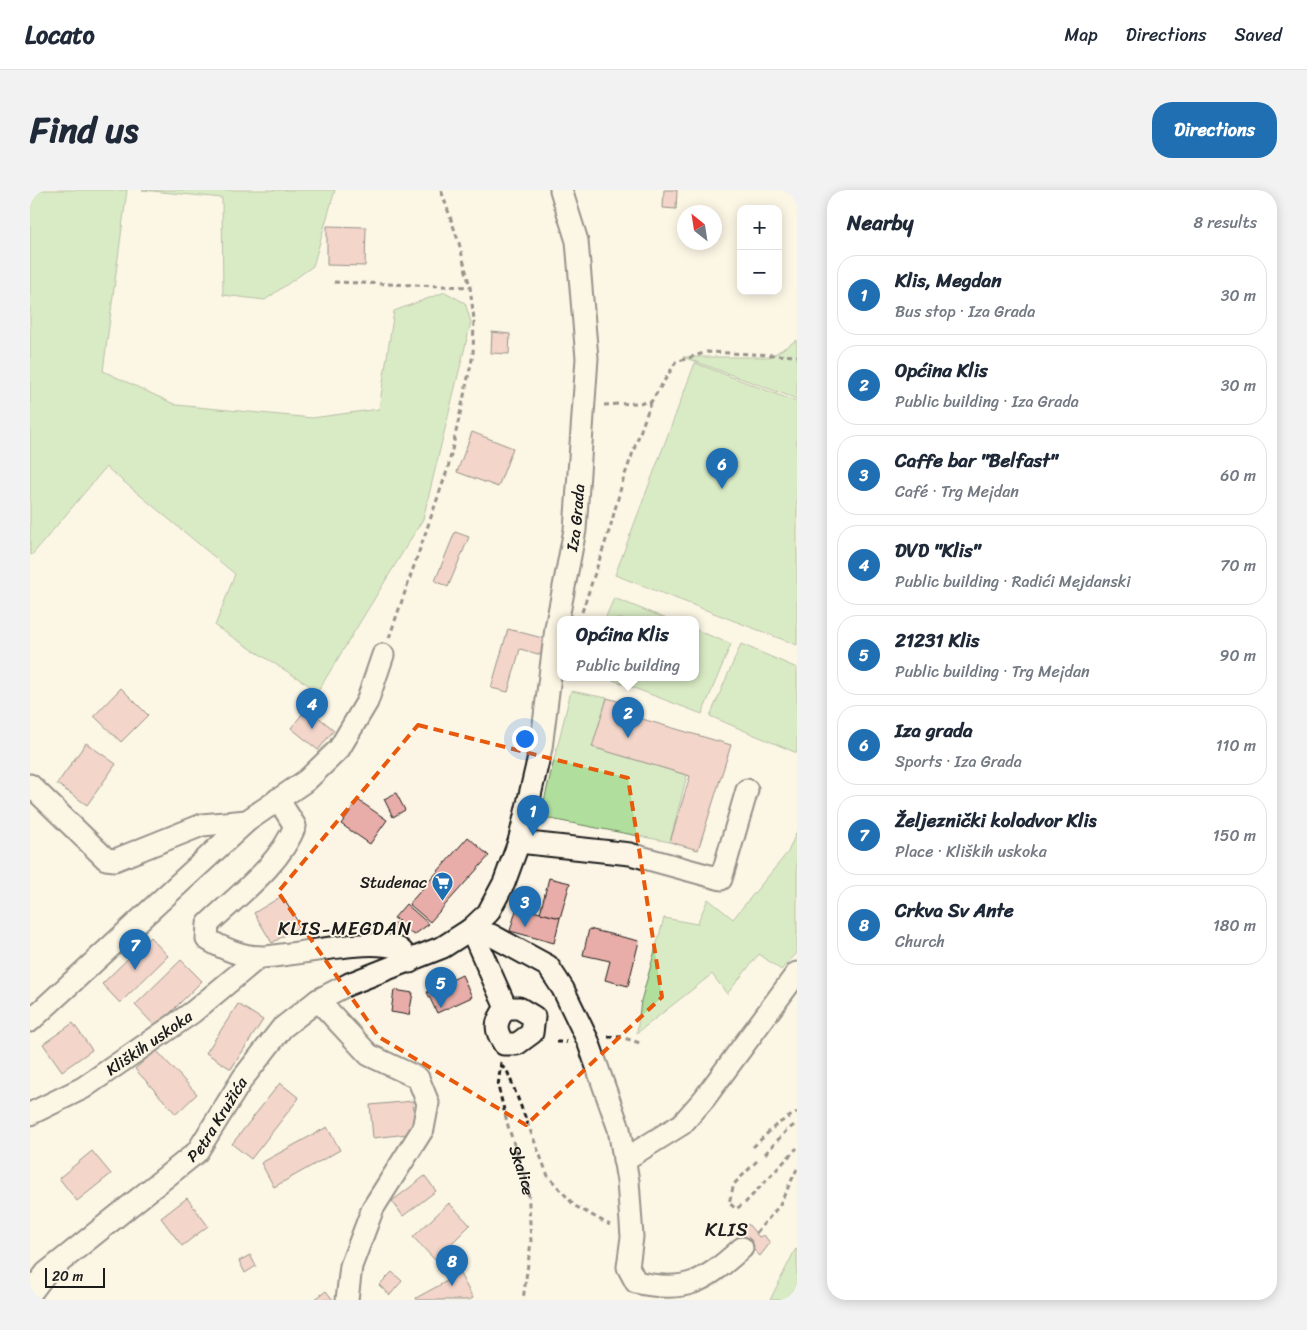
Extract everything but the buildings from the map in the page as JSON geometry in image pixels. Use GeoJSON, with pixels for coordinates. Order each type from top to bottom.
{"type":"FeatureCollection","features":[{"type":"Feature","properties":{"kind":"street","name":"Iza Grada"},"geometry":{"type":"LineString","coordinates":[[558,616],[575,530],[587,358],[577,241],[561,190]]}},
{"type":"Feature","properties":{"kind":"street","name":"Iza Grada"},"geometry":{"type":"LineString","coordinates":[[472,929],[492,905],[504,883],[519,842],[541,748],[557,623]]}},
{"type":"Feature","properties":{"kind":"street"},"geometry":{"type":"LineString","coordinates":[[30,1021],[247,820],[308,780],[339,749],[367,702],[383,655]]}},
{"type":"Feature","properties":{"kind":"street"},"geometry":{"type":"LineString","coordinates":[[30,785],[106,859],[115,860],[202,825],[247,820]]}},
{"type":"Feature","properties":{"kind":"street"},"geometry":{"type":"LineString","coordinates":[[519,842],[630,854],[721,879],[747,790]]}},
{"type":"Feature","properties":{"kind":"street"},"geometry":{"type":"LineString","coordinates":[[278,799],[295,826],[288,843],[262,873],[208,924],[207,938],[219,947],[258,957],[385,945],[400,949],[410,962]]}},
{"type":"Feature","properties":{"kind":"street"},"geometry":{"type":"LineString","coordinates":[[472,929],[506,1008]]}},
{"type":"Feature","properties":{"kind":"street"},"geometry":{"type":"LineString","coordinates":[[472,929],[492,935],[548,966],[563,989],[588,1042],[619,1129],[632,1237],[628,1266],[636,1282],[656,1287],[698,1282],[720,1268],[749,1241]]}},
{"type":"Feature","properties":{"kind":"street","name":"Petra Kružića"},"geometry":{"type":"LineString","coordinates":[[30,1294],[46,1274],[197,1152],[242,1078],[282,1028],[318,1000],[348,984],[443,948],[472,929]]}},
{"type":"Feature","properties":{"kind":"street","name":"Kliških uskoka"},"geometry":{"type":"LineString","coordinates":[[30,1114],[83,1088],[193,1012],[258,957]]}},
{"type":"Feature","properties":{"kind":"street"},"geometry":{"type":"LineString","coordinates":[[624,1160],[682,1124],[704,1099],[797,973]]}},
{"type":"Feature","properties":{"kind":"street"},"geometry":{"type":"LineString","coordinates":[[318,1000],[370,1055],[418,1078],[428,1103],[423,1129],[373,1208],[351,1266],[347,1300]]}},
{"type":"Feature","properties":{"kind":"street"},"geometry":{"type":"LineString","coordinates":[[506,1008],[519,1008],[534,1017],[532,1033],[517,1044],[504,1044],[496,1032],[496,1020],[506,1008]]}},
{"type":"Feature","properties":{"kind":"path"},"geometry":{"type":"LineString","coordinates":[[383,655],[448,468],[473,355],[474,320],[470,287],[459,243],[441,190]]}},
{"type":"Feature","properties":{"kind":"path"},"geometry":{"type":"LineString","coordinates":[[334,282],[470,287]]}},
{"type":"Feature","properties":{"kind":"path"},"geometry":{"type":"LineString","coordinates":[[586,602],[623,480],[652,402],[676,362],[707,352],[797,356]]}},
{"type":"Feature","properties":{"kind":"path"},"geometry":{"type":"LineString","coordinates":[[584,405],[652,402]]}},
{"type":"Feature","properties":{"kind":"path","name":"Skalice"},"geometry":{"type":"LineString","coordinates":[[504,1044],[498,1086],[508,1126],[528,1186],[532,1242],[523,1300]]}},
{"type":"Feature","properties":{"kind":"path"},"geometry":{"type":"LineString","coordinates":[[501,1065],[508,1073],[548,1176],[574,1206],[632,1237]]}},
{"type":"Feature","properties":{"kind":"path"},"geometry":{"type":"LineString","coordinates":[[753,1147],[776,1125],[797,1112]]}},
{"type":"Feature","properties":{"kind":"path"},"geometry":{"type":"LineString","coordinates":[[765,1154],[786,1131],[797,1123]]}},
{"type":"Feature","properties":{"kind":"path"},"geometry":{"type":"LineString","coordinates":[[757,1161],[734,1184],[729,1203],[736,1208],[745,1203],[797,1148]]}},
{"type":"Feature","properties":{"kind":"path"},"geometry":{"type":"LineString","coordinates":[[749,1241],[778,1206],[797,1169]]}},
{"type":"Feature","properties":{"kind":"highlighted area"},"geometry":{"type":"Polygon","coordinates":[[[418,725],[628,778],[662,997],[526,1125],[379,1037],[278,892],[418,725]]]}},
{"type":"Feature","properties":{"kind":"green space"},"geometry":{"type":"Polygon","coordinates":[[[30,190],[127,190],[103,371],[176,405],[312,418],[379,409],[394,311],[445,292],[465,303],[471,322],[423,519],[318,691],[215,626],[235,574],[106,467],[32,555],[30,554],[30,190]]]}},
{"type":"Feature","properties":{"kind":"green space"},"geometry":{"type":"Polygon","coordinates":[[[142,190],[335,190],[313,266],[265,300],[223,295],[222,198],[142,190]]]}},
{"type":"Feature","properties":{"kind":"green space"},"geometry":{"type":"Polygon","coordinates":[[[797,340],[797,399],[683,357],[770,357],[797,340]]]}},
{"type":"Feature","properties":{"kind":"green space"},"geometry":{"type":"Polygon","coordinates":[[[695,363],[797,402],[797,645],[615,575],[695,363]]]}},
{"type":"Feature","properties":{"kind":"green space"},"geometry":{"type":"Polygon","coordinates":[[[614,598],[659,616],[606,616],[614,598]]]}},
{"type":"Feature","properties":{"kind":"green space"},"geometry":{"type":"Polygon","coordinates":[[[699,631],[731,644],[702,714],[615,681],[699,681],[699,631]]]}},
{"type":"Feature","properties":{"kind":"green space"},"geometry":{"type":"Polygon","coordinates":[[[741,644],[797,668],[797,753],[710,716],[741,644]]]}},
{"type":"Feature","properties":{"kind":"green space"},"geometry":{"type":"Polygon","coordinates":[[[571,691],[607,698],[593,747],[687,775],[670,842],[540,817],[571,691]]]}},
{"type":"Feature","properties":{"kind":"green space"},"geometry":{"type":"Polygon","coordinates":[[[797,831],[797,953],[781,970],[759,954],[727,994],[712,974],[637,1033],[641,1001],[664,918],[697,924],[708,899],[733,919],[788,852],[797,831]]]}},
{"type":"Feature","properties":{"kind":"green space"},"geometry":{"type":"Polygon","coordinates":[[[797,1249],[797,1300],[770,1300],[795,1250],[797,1249]]]}},
{"type":"Feature","properties":{"kind":"place","name":"Iza grada"},"geometry":{"type":"Point","coordinates":[722,489]}},
{"type":"Feature","properties":{"kind":"place","name":"DVD \"Klis\""},"geometry":{"type":"Point","coordinates":[312,729]}},
{"type":"Feature","properties":{"kind":"place","name":"Općina Klis"},"geometry":{"type":"Point","coordinates":[628,738]}},
{"type":"Feature","properties":{"kind":"place","name":"Klis, Megdan"},"geometry":{"type":"Point","coordinates":[533,836]}},
{"type":"Feature","properties":{"kind":"place","name":"Studenac"},"geometry":{"type":"Point","coordinates":[443,901]}},
{"type":"Feature","properties":{"kind":"place","name":"Caffe bar \"Belfast\""},"geometry":{"type":"Point","coordinates":[525,927]}},
{"type":"Feature","properties":{"kind":"place","name":"Željeznički kolodvor Klis"},"geometry":{"type":"Point","coordinates":[135,970]}},
{"type":"Feature","properties":{"kind":"place","name":"21231 Klis"},"geometry":{"type":"Point","coordinates":[441,1008]}},
{"type":"Feature","properties":{"kind":"place","name":"Crkva Sv Ante"},"geometry":{"type":"Point","coordinates":[452,1286]}},
{"type":"Feature","properties":{"kind":"district","name":"KLIS-MEGDAN"},"geometry":{"type":"Point","coordinates":[345,928]}},
{"type":"Feature","properties":{"kind":"district","name":"KLIS"},"geometry":{"type":"Point","coordinates":[727,1229]}}]}
